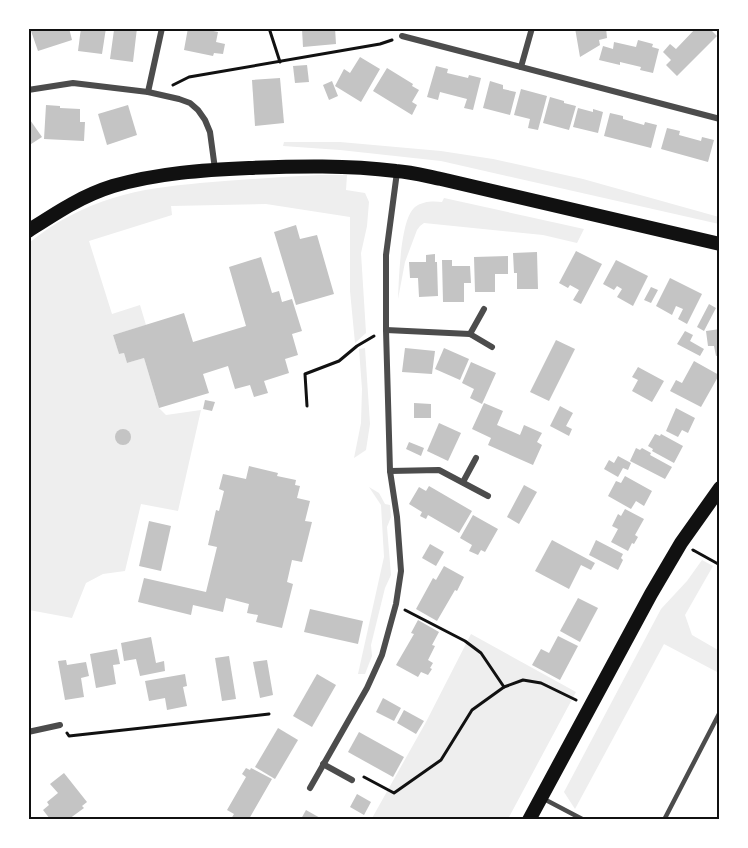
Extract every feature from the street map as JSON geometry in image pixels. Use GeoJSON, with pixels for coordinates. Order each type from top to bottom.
{"type":"FeatureCollection","features":[{"type":"Feature","properties":{"kind":"main road"},"geometry":{"type":"LineString","coordinates":[[28,231],[73,203],[113,187],[161,175],[215,169],[307,166],[359,167],[441,179],[720,244]]}},
{"type":"Feature","properties":{"kind":"main road"},"geometry":{"type":"LineString","coordinates":[[529,819],[651,594],[681,543],[720,488]]}},
{"type":"Feature","properties":{"kind":"street"},"geometry":{"type":"LineString","coordinates":[[148,92],[162,28]]}},
{"type":"Feature","properties":{"kind":"street"},"geometry":{"type":"LineString","coordinates":[[521,68],[532,28]]}},
{"type":"Feature","properties":{"kind":"street"},"geometry":{"type":"LineString","coordinates":[[402,36],[720,119]]}},
{"type":"Feature","properties":{"kind":"street"},"geometry":{"type":"LineString","coordinates":[[28,90],[73,83],[148,92],[190,103],[206,120],[215,169]]}},
{"type":"Feature","properties":{"kind":"street"},"geometry":{"type":"LineString","coordinates":[[310,788],[367,688],[382,655],[396,604],[400,572],[398,517],[390,471],[386,255],[397,171]]}},
{"type":"Feature","properties":{"kind":"street"},"geometry":{"type":"LineString","coordinates":[[470,334],[484,309]]}},
{"type":"Feature","properties":{"kind":"street"},"geometry":{"type":"LineString","coordinates":[[386,330],[470,334],[492,347]]}},
{"type":"Feature","properties":{"kind":"street"},"geometry":{"type":"LineString","coordinates":[[463,482],[476,458]]}},
{"type":"Feature","properties":{"kind":"street"},"geometry":{"type":"LineString","coordinates":[[390,471],[439,470],[488,496]]}},
{"type":"Feature","properties":{"kind":"street"},"geometry":{"type":"LineString","coordinates":[[28,732],[60,725]]}},
{"type":"Feature","properties":{"kind":"street"},"geometry":{"type":"LineString","coordinates":[[323,764],[352,780]]}},
{"type":"Feature","properties":{"kind":"lane"},"geometry":{"type":"LineString","coordinates":[[664,819],[720,712]]}},
{"type":"Feature","properties":{"kind":"lane"},"geometry":{"type":"LineString","coordinates":[[541,798],[584,819]]}},
{"type":"Feature","properties":{"kind":"path"},"geometry":{"type":"LineString","coordinates":[[269,28],[280,62]]}},
{"type":"Feature","properties":{"kind":"path"},"geometry":{"type":"LineString","coordinates":[[148,92],[176,85],[189,77],[380,44],[402,36]]}},
{"type":"Feature","properties":{"kind":"path"},"geometry":{"type":"LineString","coordinates":[[307,405],[305,374],[339,361],[357,346],[386,330]]}},
{"type":"Feature","properties":{"kind":"path"},"geometry":{"type":"LineString","coordinates":[[704,556],[720,565]]}},
{"type":"Feature","properties":{"kind":"path"},"geometry":{"type":"LineString","coordinates":[[396,604],[465,641],[481,653],[504,687]]}},
{"type":"Feature","properties":{"kind":"path"},"geometry":{"type":"LineString","coordinates":[[352,780],[361,775],[394,793],[441,760],[472,710],[504,687],[523,680],[541,683],[577,700],[572,710],[585,717]]}},
{"type":"Feature","properties":{"kind":"path"},"geometry":{"type":"LineString","coordinates":[[60,725],[69,736],[269,714]]}},
{"type":"Feature","properties":{"kind":"shaded area"},"geometry":{"type":"Polygon","coordinates":[[[284,142],[340,142],[441,151],[493,159],[583,179],[719,217],[719,224],[441,161],[283,146],[284,142]]]}},
{"type":"Feature","properties":{"kind":"shaded area"},"geometry":{"type":"Polygon","coordinates":[[[347,175],[346,190],[365,193],[369,202],[361,253],[366,333],[355,343],[350,291],[350,217],[266,204],[171,206],[172,215],[89,241],[112,314],[140,305],[146,325],[113,335],[119,354],[124,353],[127,363],[144,358],[159,408],[166,415],[201,410],[178,511],[141,504],[125,571],[103,574],[86,583],[72,618],[29,610],[29,243],[58,222],[80,211],[134,192],[200,183],[347,175]]]}},
{"type":"Feature","properties":{"kind":"shaded area"},"geometry":{"type":"Polygon","coordinates":[[[444,198],[584,229],[577,243],[543,235],[424,223],[417,230],[405,262],[398,299],[401,250],[410,214],[418,205],[442,202],[444,198]]]}},
{"type":"Feature","properties":{"kind":"shaded area"},"geometry":{"type":"Polygon","coordinates":[[[365,348],[370,424],[366,450],[354,458],[361,423],[362,389],[359,349],[365,348]]]}},
{"type":"Feature","properties":{"kind":"shaded area"},"geometry":{"type":"Polygon","coordinates":[[[369,487],[379,493],[385,504],[390,505],[391,517],[387,527],[391,575],[385,588],[371,645],[372,656],[365,674],[358,674],[384,557],[381,505],[369,487]]]}},
{"type":"Feature","properties":{"kind":"shaded area"},"geometry":{"type":"Polygon","coordinates":[[[702,560],[713,566],[685,615],[692,635],[718,650],[719,647],[719,673],[664,644],[575,809],[564,792],[661,609],[687,581],[702,560]]]}},
{"type":"Feature","properties":{"kind":"shaded area"},"geometry":{"type":"Polygon","coordinates":[[[471,634],[576,692],[508,819],[371,820],[426,722],[471,634]]]}},
{"type":"Feature","properties":{"kind":"building"},"geometry":{"type":"Polygon","coordinates":[[[30,28],[69,28],[72,40],[38,51],[30,28]]]}},
{"type":"Feature","properties":{"kind":"building"},"geometry":{"type":"Polygon","coordinates":[[[81,28],[106,28],[102,54],[78,51],[81,28]]]}},
{"type":"Feature","properties":{"kind":"building"},"geometry":{"type":"Polygon","coordinates":[[[120,28],[137,28],[133,62],[110,59],[114,30],[120,31],[120,28]]]}},
{"type":"Feature","properties":{"kind":"building"},"geometry":{"type":"Polygon","coordinates":[[[188,28],[218,32],[216,42],[225,44],[223,54],[214,53],[213,56],[184,50],[188,28]]]}},
{"type":"Feature","properties":{"kind":"building"},"geometry":{"type":"Polygon","coordinates":[[[335,28],[336,44],[303,47],[302,29],[335,28]]]}},
{"type":"Feature","properties":{"kind":"building"},"geometry":{"type":"Polygon","coordinates":[[[575,28],[606,28],[607,38],[599,40],[600,45],[580,57],[575,28]]]}},
{"type":"Feature","properties":{"kind":"building"},"geometry":{"type":"Polygon","coordinates":[[[696,28],[709,28],[717,36],[677,76],[666,65],[671,60],[663,52],[670,44],[676,49],[696,28]]]}},
{"type":"Feature","properties":{"kind":"building"},"geometry":{"type":"Polygon","coordinates":[[[638,40],[653,44],[652,47],[659,49],[653,73],[640,70],[641,67],[599,60],[603,46],[613,49],[614,42],[636,47],[638,40]]]}},
{"type":"Feature","properties":{"kind":"building"},"geometry":{"type":"Polygon","coordinates":[[[360,57],[380,69],[361,102],[335,86],[344,69],[350,73],[360,57]]]}},
{"type":"Feature","properties":{"kind":"building"},"geometry":{"type":"Polygon","coordinates":[[[307,65],[309,82],[295,83],[293,66],[307,65]]]}},
{"type":"Feature","properties":{"kind":"building"},"geometry":{"type":"Polygon","coordinates":[[[436,66],[448,69],[447,73],[468,78],[469,75],[481,78],[473,110],[464,108],[467,99],[440,92],[438,100],[427,97],[436,66]]]}},
{"type":"Feature","properties":{"kind":"building"},"geometry":{"type":"Polygon","coordinates":[[[387,68],[419,90],[412,102],[417,105],[412,115],[373,91],[387,68]]]}},
{"type":"Feature","properties":{"kind":"building"},"geometry":{"type":"Polygon","coordinates":[[[280,78],[284,123],[255,126],[252,80],[280,78]]]}},
{"type":"Feature","properties":{"kind":"building"},"geometry":{"type":"Polygon","coordinates":[[[332,81],[338,96],[329,100],[323,85],[332,81]]]}},
{"type":"Feature","properties":{"kind":"building"},"geometry":{"type":"Polygon","coordinates":[[[490,81],[503,85],[503,89],[516,92],[510,115],[483,108],[490,81]]]}},
{"type":"Feature","properties":{"kind":"building"},"geometry":{"type":"Polygon","coordinates":[[[521,89],[547,96],[538,130],[528,128],[530,119],[514,115],[521,89]]]}},
{"type":"Feature","properties":{"kind":"building"},"geometry":{"type":"Polygon","coordinates":[[[550,97],[576,106],[569,130],[543,123],[550,97]]]}},
{"type":"Feature","properties":{"kind":"building"},"geometry":{"type":"Polygon","coordinates":[[[46,105],[80,109],[80,122],[85,122],[84,141],[44,139],[46,105]]]}},
{"type":"Feature","properties":{"kind":"building"},"geometry":{"type":"Polygon","coordinates":[[[128,105],[137,135],[107,145],[98,114],[128,105]]]}},
{"type":"Feature","properties":{"kind":"building"},"geometry":{"type":"Polygon","coordinates":[[[578,108],[603,112],[598,133],[573,127],[578,108]]]}},
{"type":"Feature","properties":{"kind":"building"},"geometry":{"type":"Polygon","coordinates":[[[610,113],[644,125],[645,122],[657,125],[651,148],[604,136],[610,113]]]}},
{"type":"Feature","properties":{"kind":"building"},"geometry":{"type":"Polygon","coordinates":[[[28,117],[42,137],[28,146],[28,117]]]}},
{"type":"Feature","properties":{"kind":"building"},"geometry":{"type":"Polygon","coordinates":[[[667,128],[680,131],[679,135],[701,141],[702,137],[714,140],[708,162],[661,149],[667,128]]]}},
{"type":"Feature","properties":{"kind":"building"},"geometry":{"type":"Polygon","coordinates":[[[296,225],[300,239],[317,235],[334,294],[296,305],[274,232],[296,225]]]}},
{"type":"Feature","properties":{"kind":"building"},"geometry":{"type":"Polygon","coordinates":[[[576,251],[602,264],[581,304],[573,300],[579,290],[559,283],[576,251]]]}},
{"type":"Feature","properties":{"kind":"building"},"geometry":{"type":"Polygon","coordinates":[[[537,252],[538,289],[517,289],[513,253],[537,252]]]}},
{"type":"Feature","properties":{"kind":"building"},"geometry":{"type":"Polygon","coordinates":[[[435,254],[438,296],[419,297],[418,278],[410,278],[409,262],[426,262],[426,255],[435,254]]]}},
{"type":"Feature","properties":{"kind":"building"},"geometry":{"type":"Polygon","coordinates":[[[508,256],[508,274],[495,274],[495,292],[475,292],[474,257],[508,256]]]}},
{"type":"Feature","properties":{"kind":"building"},"geometry":{"type":"Polygon","coordinates":[[[261,257],[272,293],[279,291],[282,302],[292,299],[302,331],[292,334],[298,355],[285,359],[289,373],[264,381],[268,393],[254,397],[250,385],[235,389],[228,366],[203,374],[209,393],[159,408],[144,358],[127,363],[124,353],[119,354],[113,335],[184,313],[193,342],[246,326],[229,267],[261,257]]]}},
{"type":"Feature","properties":{"kind":"building"},"geometry":{"type":"Polygon","coordinates":[[[442,260],[452,260],[452,266],[470,266],[471,283],[464,283],[464,302],[443,302],[442,260]]]}},
{"type":"Feature","properties":{"kind":"building"},"geometry":{"type":"Polygon","coordinates":[[[616,260],[648,276],[633,306],[617,297],[622,289],[617,286],[614,290],[603,284],[616,260]]]}},
{"type":"Feature","properties":{"kind":"building"},"geometry":{"type":"Polygon","coordinates":[[[670,278],[702,294],[687,324],[678,319],[683,309],[676,306],[672,315],[656,306],[670,278]]]}},
{"type":"Feature","properties":{"kind":"building"},"geometry":{"type":"Polygon","coordinates":[[[651,287],[658,290],[651,303],[644,300],[651,287]]]}},
{"type":"Feature","properties":{"kind":"building"},"geometry":{"type":"Polygon","coordinates":[[[709,304],[716,308],[704,331],[697,327],[709,304]]]}},
{"type":"Feature","properties":{"kind":"building"},"geometry":{"type":"Polygon","coordinates":[[[720,329],[720,355],[716,356],[714,346],[708,346],[706,331],[720,329]]]}},
{"type":"Feature","properties":{"kind":"building"},"geometry":{"type":"Polygon","coordinates":[[[685,331],[693,335],[690,341],[704,349],[700,356],[677,344],[685,331]]]}},
{"type":"Feature","properties":{"kind":"building"},"geometry":{"type":"Polygon","coordinates":[[[556,340],[575,349],[549,401],[530,392],[556,340]]]}},
{"type":"Feature","properties":{"kind":"building"},"geometry":{"type":"Polygon","coordinates":[[[405,348],[435,351],[432,374],[402,372],[405,348]]]}},
{"type":"Feature","properties":{"kind":"building"},"geometry":{"type":"Polygon","coordinates":[[[444,348],[469,359],[460,380],[435,369],[444,348]]]}},
{"type":"Feature","properties":{"kind":"building"},"geometry":{"type":"Polygon","coordinates":[[[694,361],[719,375],[701,407],[670,391],[676,380],[682,383],[694,361]]]}},
{"type":"Feature","properties":{"kind":"building"},"geometry":{"type":"Polygon","coordinates":[[[471,362],[496,373],[482,404],[470,398],[474,389],[462,383],[471,362]]]}},
{"type":"Feature","properties":{"kind":"building"},"geometry":{"type":"Polygon","coordinates":[[[638,367],[664,381],[652,402],[632,391],[638,380],[632,377],[638,367]]]}},
{"type":"Feature","properties":{"kind":"building"},"geometry":{"type":"Polygon","coordinates":[[[205,400],[215,402],[212,411],[203,409],[205,400]]]}},
{"type":"Feature","properties":{"kind":"building"},"geometry":{"type":"Polygon","coordinates":[[[414,403],[431,404],[431,418],[414,418],[414,403]]]}},
{"type":"Feature","properties":{"kind":"building"},"geometry":{"type":"Polygon","coordinates":[[[484,403],[503,411],[497,425],[520,435],[524,425],[542,433],[537,442],[542,445],[533,465],[488,445],[491,438],[472,429],[484,403]]]}},
{"type":"Feature","properties":{"kind":"building"},"geometry":{"type":"Polygon","coordinates":[[[560,406],[573,413],[566,426],[572,429],[569,436],[550,426],[560,406]]]}},
{"type":"Feature","properties":{"kind":"building"},"geometry":{"type":"Polygon","coordinates":[[[676,408],[695,418],[688,433],[682,430],[678,437],[666,431],[676,408]]]}},
{"type":"Feature","properties":{"kind":"building"},"geometry":{"type":"Polygon","coordinates":[[[439,423],[461,433],[448,461],[427,451],[439,423]]]}},
{"type":"Feature","properties":{"kind":"building"},"geometry":{"type":"Polygon","coordinates":[[[123,429],[129,431],[131,437],[129,443],[123,445],[117,443],[115,437],[117,431],[123,429]]]}},
{"type":"Feature","properties":{"kind":"building"},"geometry":{"type":"Polygon","coordinates":[[[655,434],[660,436],[661,434],[683,446],[674,463],[652,451],[653,449],[648,446],[655,434]]]}},
{"type":"Feature","properties":{"kind":"building"},"geometry":{"type":"Polygon","coordinates":[[[409,442],[424,448],[421,456],[406,449],[409,442]]]}},
{"type":"Feature","properties":{"kind":"building"},"geometry":{"type":"Polygon","coordinates":[[[636,448],[640,450],[642,448],[672,467],[665,479],[630,461],[636,448]]]}},
{"type":"Feature","properties":{"kind":"building"},"geometry":{"type":"Polygon","coordinates":[[[618,456],[631,463],[628,470],[623,468],[618,477],[604,469],[609,460],[614,463],[618,456]]]}},
{"type":"Feature","properties":{"kind":"building"},"geometry":{"type":"Polygon","coordinates":[[[249,466],[296,480],[295,485],[300,486],[297,498],[310,501],[305,521],[312,522],[302,562],[292,560],[287,582],[293,584],[282,628],[256,622],[258,615],[247,613],[249,604],[226,598],[223,612],[193,605],[191,615],[138,602],[144,578],[206,592],[217,547],[208,545],[216,510],[219,511],[224,491],[219,489],[223,474],[246,479],[249,466]]]}},
{"type":"Feature","properties":{"kind":"building"},"geometry":{"type":"Polygon","coordinates":[[[625,476],[652,491],[644,506],[636,501],[631,509],[608,496],[616,481],[621,483],[625,476]]]}},
{"type":"Feature","properties":{"kind":"building"},"geometry":{"type":"Polygon","coordinates":[[[524,485],[537,492],[519,524],[507,517],[524,485]]]}},
{"type":"Feature","properties":{"kind":"building"},"geometry":{"type":"Polygon","coordinates":[[[429,486],[472,511],[459,533],[428,515],[426,519],[420,516],[422,512],[409,504],[419,487],[426,491],[429,486]]]}},
{"type":"Feature","properties":{"kind":"building"},"geometry":{"type":"Polygon","coordinates":[[[625,509],[644,519],[635,535],[638,537],[628,551],[611,542],[618,529],[612,526],[618,514],[621,516],[625,509]]]}},
{"type":"Feature","properties":{"kind":"building"},"geometry":{"type":"Polygon","coordinates":[[[473,515],[498,529],[485,552],[481,550],[478,555],[469,551],[472,545],[460,538],[473,515]]]}},
{"type":"Feature","properties":{"kind":"building"},"geometry":{"type":"Polygon","coordinates":[[[149,521],[171,526],[161,571],[139,566],[149,521]]]}},
{"type":"Feature","properties":{"kind":"building"},"geometry":{"type":"Polygon","coordinates":[[[552,540],[595,563],[591,570],[581,565],[569,589],[535,571],[552,540]]]}},
{"type":"Feature","properties":{"kind":"building"},"geometry":{"type":"Polygon","coordinates":[[[596,540],[623,554],[618,570],[589,555],[596,540]]]}},
{"type":"Feature","properties":{"kind":"building"},"geometry":{"type":"Polygon","coordinates":[[[430,544],[444,552],[436,566],[422,558],[430,544]]]}},
{"type":"Feature","properties":{"kind":"building"},"geometry":{"type":"Polygon","coordinates":[[[444,566],[464,577],[437,621],[416,609],[433,578],[436,580],[444,566]]]}},
{"type":"Feature","properties":{"kind":"building"},"geometry":{"type":"Polygon","coordinates":[[[578,598],[598,608],[580,642],[560,631],[578,598]]]}},
{"type":"Feature","properties":{"kind":"building"},"geometry":{"type":"Polygon","coordinates":[[[310,609],[363,621],[358,644],[304,632],[310,609]]]}},
{"type":"Feature","properties":{"kind":"building"},"geometry":{"type":"Polygon","coordinates":[[[418,620],[439,632],[428,660],[433,663],[430,668],[432,669],[428,675],[421,672],[418,677],[396,665],[414,634],[411,633],[418,620]]]}},
{"type":"Feature","properties":{"kind":"building"},"geometry":{"type":"Polygon","coordinates":[[[558,636],[578,646],[560,680],[532,665],[541,649],[549,653],[558,636]]]}},
{"type":"Feature","properties":{"kind":"building"},"geometry":{"type":"Polygon","coordinates":[[[151,637],[156,663],[164,661],[165,671],[140,676],[136,659],[124,661],[121,643],[151,637]]]}},
{"type":"Feature","properties":{"kind":"building"},"geometry":{"type":"Polygon","coordinates":[[[117,649],[120,664],[113,665],[116,684],[96,688],[90,654],[117,649]]]}},
{"type":"Feature","properties":{"kind":"building"},"geometry":{"type":"Polygon","coordinates":[[[229,656],[236,699],[222,701],[215,658],[229,656]]]}},
{"type":"Feature","properties":{"kind":"building"},"geometry":{"type":"Polygon","coordinates":[[[66,660],[67,665],[86,662],[89,676],[81,678],[84,697],[65,700],[58,661],[66,660]]]}},
{"type":"Feature","properties":{"kind":"building"},"geometry":{"type":"Polygon","coordinates":[[[267,660],[273,695],[260,698],[253,662],[267,660]]]}},
{"type":"Feature","properties":{"kind":"building"},"geometry":{"type":"Polygon","coordinates":[[[185,674],[187,686],[183,687],[187,706],[167,710],[165,698],[149,701],[145,681],[185,674]]]}},
{"type":"Feature","properties":{"kind":"building"},"geometry":{"type":"Polygon","coordinates":[[[317,674],[336,685],[312,727],[293,716],[317,674]]]}},
{"type":"Feature","properties":{"kind":"building"},"geometry":{"type":"Polygon","coordinates":[[[383,698],[401,708],[394,721],[376,712],[383,698]]]}},
{"type":"Feature","properties":{"kind":"building"},"geometry":{"type":"Polygon","coordinates":[[[404,710],[424,721],[416,734],[397,723],[404,710]]]}},
{"type":"Feature","properties":{"kind":"building"},"geometry":{"type":"Polygon","coordinates":[[[278,728],[298,740],[275,779],[255,767],[278,728]]]}},
{"type":"Feature","properties":{"kind":"building"},"geometry":{"type":"Polygon","coordinates":[[[359,732],[404,757],[393,777],[348,752],[359,732]]]}},
{"type":"Feature","properties":{"kind":"building"},"geometry":{"type":"Polygon","coordinates":[[[246,768],[250,770],[251,768],[272,779],[249,819],[231,819],[234,814],[227,810],[246,777],[242,774],[246,768]]]}},
{"type":"Feature","properties":{"kind":"building"},"geometry":{"type":"Polygon","coordinates":[[[64,773],[87,802],[82,806],[84,808],[69,819],[50,819],[43,810],[49,805],[47,802],[58,793],[50,784],[64,773]]]}},
{"type":"Feature","properties":{"kind":"building"},"geometry":{"type":"Polygon","coordinates":[[[357,794],[371,802],[364,815],[350,807],[357,794]]]}},
{"type":"Feature","properties":{"kind":"building"},"geometry":{"type":"Polygon","coordinates":[[[306,810],[322,819],[301,819],[306,810]]]}}]}
